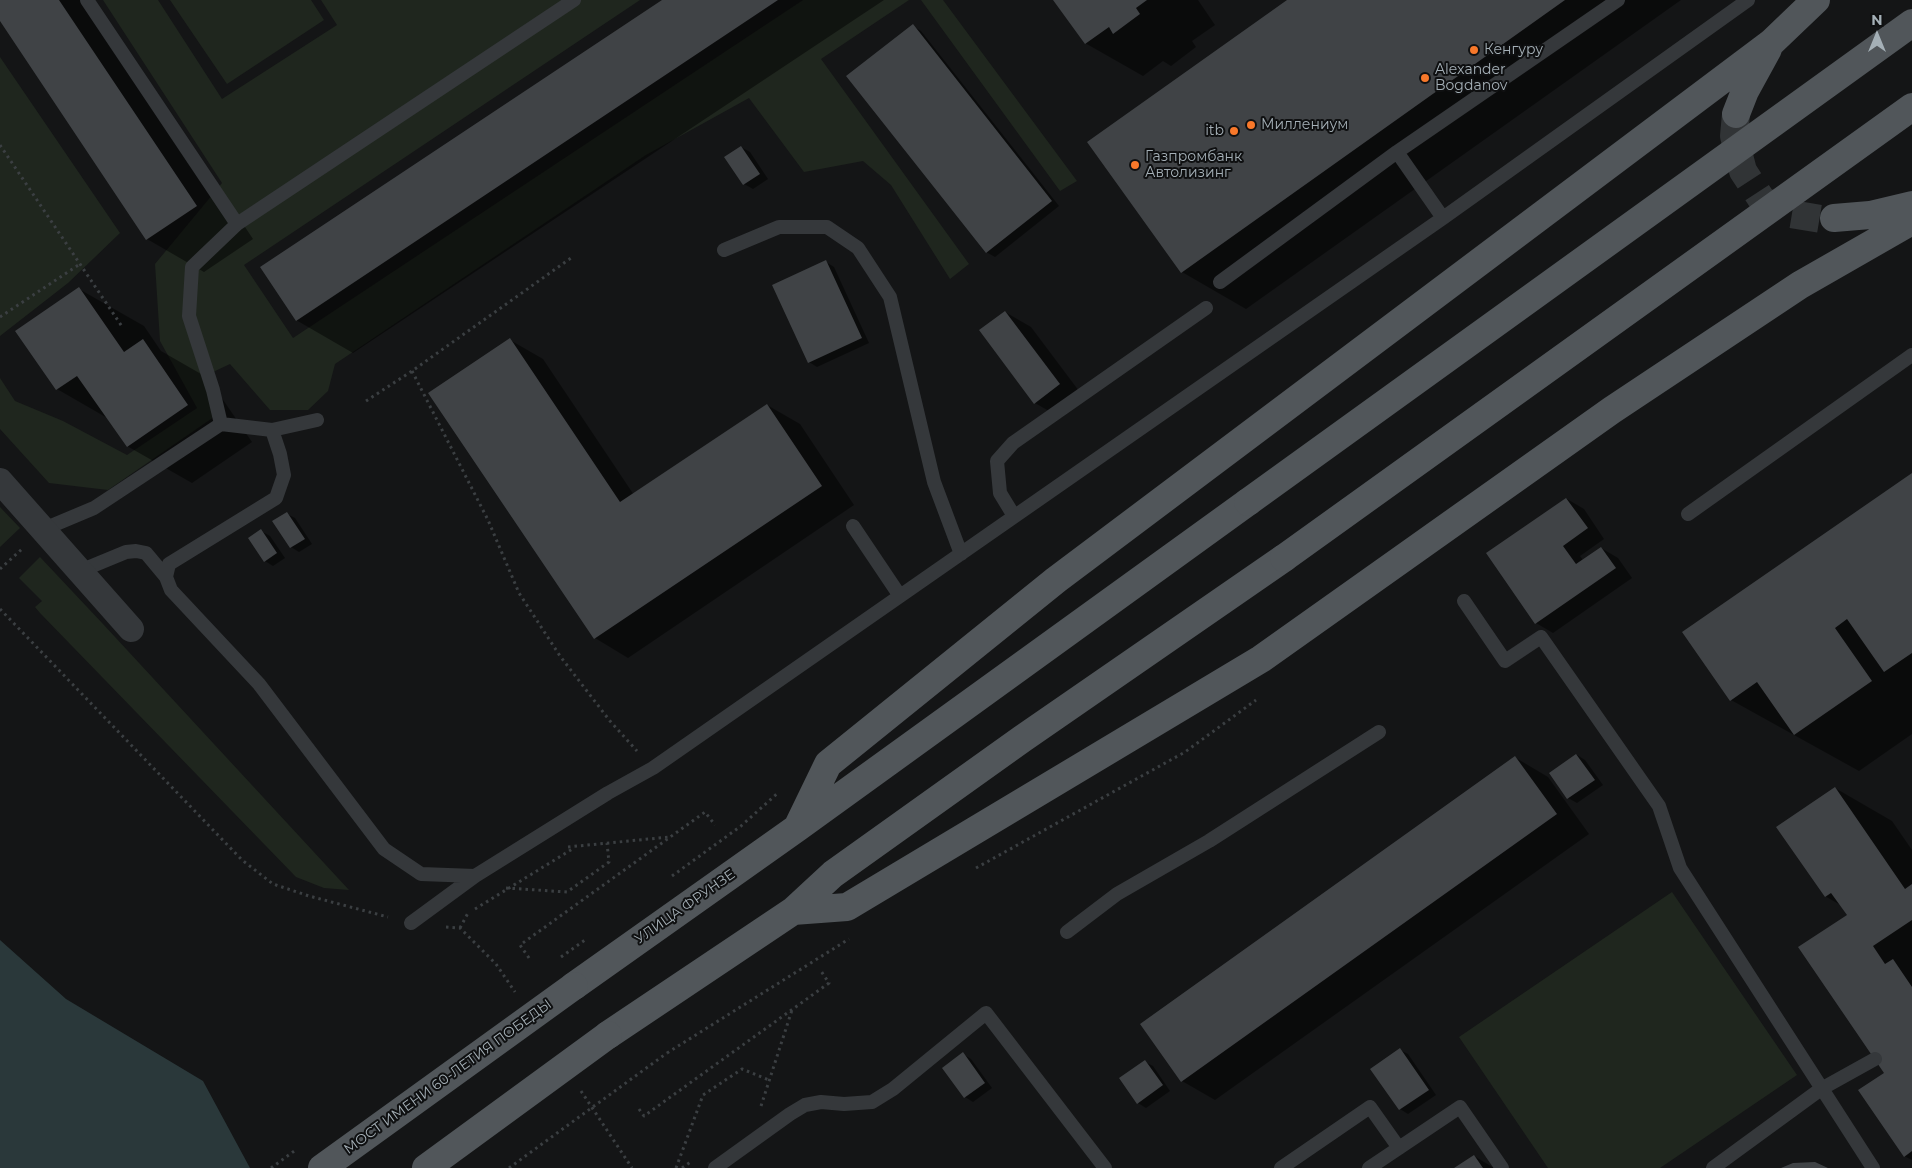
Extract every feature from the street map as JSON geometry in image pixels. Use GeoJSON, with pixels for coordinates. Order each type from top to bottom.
{"type":"FeatureCollection","features":[{"type":"Feature","properties":{"kind":"main road"},"geometry":{"type":"LineString","coordinates":[[797,828],[828,764],[1056,580],[1771,43],[1816,0]]}},
{"type":"Feature","properties":{"kind":"main road","name":"УЛИЦА ФРУНЗЕ"},"geometry":{"type":"LineString","coordinates":[[574,986],[797,828],[1912,23]]}},
{"type":"Feature","properties":{"kind":"main road"},"geometry":{"type":"LineString","coordinates":[[1736,114],[1771,43]]}},
{"type":"Feature","properties":{"kind":"main road"},"geometry":{"type":"LineString","coordinates":[[426,1168],[608,1035],[793,911],[833,874],[1022,739],[1284,558],[1912,107]]}},
{"type":"Feature","properties":{"kind":"main road"},"geometry":{"type":"LineString","coordinates":[[1834,218],[1870,215],[1912,205]]}},
{"type":"Feature","properties":{"kind":"main road"},"geometry":{"type":"LineString","coordinates":[[793,911],[847,907],[1261,659],[1620,405],[1800,285],[1912,221]]}},
{"type":"Feature","properties":{"kind":"main road","name":"МОСТ ИМЕНИ 60-ЛЕТИЯ ПОБЕДЫ"},"geometry":{"type":"LineString","coordinates":[[322,1168],[574,986]]}},
{"type":"Feature","properties":{"kind":"street"},"geometry":{"type":"LineString","coordinates":[[0,481],[130,628]]}},
{"type":"Feature","properties":{"kind":"lane"},"geometry":{"type":"LineString","coordinates":[[87,0],[237,224]]}},
{"type":"Feature","properties":{"kind":"lane"},"geometry":{"type":"LineString","coordinates":[[221,424],[213,390],[189,316],[192,268],[237,224],[574,0]]}},
{"type":"Feature","properties":{"kind":"lane"},"geometry":{"type":"LineString","coordinates":[[1220,282],[1398,152],[1618,0]]}},
{"type":"Feature","properties":{"kind":"lane"},"geometry":{"type":"LineString","coordinates":[[411,922],[475,876],[608,793],[653,768],[1443,218],[1748,0]]}},
{"type":"Feature","properties":{"kind":"lane"},"geometry":{"type":"LineString","coordinates":[[1398,152],[1443,218]]}},
{"type":"Feature","properties":{"kind":"lane"},"geometry":{"type":"LineString","coordinates":[[724,250],[779,227],[827,227],[858,248],[890,297],[934,482],[961,554]]}},
{"type":"Feature","properties":{"kind":"lane"},"geometry":{"type":"LineString","coordinates":[[1014,516],[1000,493],[996,461],[1013,443],[1206,308]]}},
{"type":"Feature","properties":{"kind":"lane"},"geometry":{"type":"LineString","coordinates":[[1688,514],[1912,355]]}},
{"type":"Feature","properties":{"kind":"lane"},"geometry":{"type":"LineString","coordinates":[[44,529],[94,508],[221,424],[272,430],[317,420]]}},
{"type":"Feature","properties":{"kind":"lane"},"geometry":{"type":"LineString","coordinates":[[166,577],[169,564],[276,498],[284,475],[280,454],[272,430]]}},
{"type":"Feature","properties":{"kind":"lane"},"geometry":{"type":"LineString","coordinates":[[853,526],[900,596]]}},
{"type":"Feature","properties":{"kind":"lane"},"geometry":{"type":"LineString","coordinates":[[80,571],[126,552],[146,553],[166,577],[171,590],[259,684],[384,849],[421,874],[475,876]]}},
{"type":"Feature","properties":{"kind":"lane"},"geometry":{"type":"LineString","coordinates":[[1464,602],[1506,661],[1541,637],[1659,806],[1680,868],[1873,1168]]}},
{"type":"Feature","properties":{"kind":"lane"},"geometry":{"type":"LineString","coordinates":[[1067,932],[1117,894],[1209,841],[1379,732]]}},
{"type":"Feature","properties":{"kind":"lane"},"geometry":{"type":"LineString","coordinates":[[715,1168],[805,1105],[821,1102],[844,1104],[872,1102],[893,1089],[986,1013],[1105,1168]]}},
{"type":"Feature","properties":{"kind":"lane"},"geometry":{"type":"LineString","coordinates":[[1713,1168],[1821,1089],[1875,1059]]}},
{"type":"Feature","properties":{"kind":"lane"},"geometry":{"type":"LineString","coordinates":[[1281,1168],[1370,1107],[1399,1148]]}},
{"type":"Feature","properties":{"kind":"lane"},"geometry":{"type":"LineString","coordinates":[[1369,1168],[1460,1107],[1502,1168]]}},
{"type":"Feature","properties":{"kind":"path"},"geometry":{"type":"LineString","coordinates":[[0,145],[123,328]]}},
{"type":"Feature","properties":{"kind":"path"},"geometry":{"type":"LineString","coordinates":[[366,401],[412,371],[571,258]]}},
{"type":"Feature","properties":{"kind":"path"},"geometry":{"type":"LineString","coordinates":[[0,316],[80,264]]}},
{"type":"Feature","properties":{"kind":"path"},"geometry":{"type":"LineString","coordinates":[[412,371],[488,520],[519,593],[560,656],[610,721],[653,768]]}},
{"type":"Feature","properties":{"kind":"path"},"geometry":{"type":"LineString","coordinates":[[0,609],[242,860],[273,884],[309,896],[411,922],[460,928],[496,964],[518,996]]}},
{"type":"Feature","properties":{"kind":"path"},"geometry":{"type":"LineString","coordinates":[[529,958],[520,945],[705,812],[714,824]]}},
{"type":"Feature","properties":{"kind":"path"},"geometry":{"type":"LineString","coordinates":[[460,928],[467,914],[574,847],[671,836]]}},
{"type":"Feature","properties":{"kind":"path"},"geometry":{"type":"LineString","coordinates":[[506,888],[567,892],[609,862],[607,844]]}},
{"type":"Feature","properties":{"kind":"path"},"geometry":{"type":"LineString","coordinates":[[639,1109],[644,1116],[829,983],[821,971]]}},
{"type":"Feature","properties":{"kind":"path"},"geometry":{"type":"LineString","coordinates":[[758,1113],[793,1009]]}},
{"type":"Feature","properties":{"kind":"path"},"geometry":{"type":"LineString","coordinates":[[509,1168],[667,1053]]}},
{"type":"Feature","properties":{"kind":"path"},"geometry":{"type":"LineString","coordinates":[[676,1168],[703,1095],[742,1069],[769,1080]]}},
{"type":"Feature","properties":{"kind":"path"},"geometry":{"type":"LineString","coordinates":[[578,1086],[632,1168]]}},
{"type":"Feature","properties":{"kind":"shaded area"},"geometry":{"type":"Polygon","coordinates":[[[103,0],[158,0],[222,99],[337,25],[321,0],[640,0],[244,265],[293,338],[803,0],[909,0],[821,59],[969,264],[950,279],[891,185],[863,161],[804,172],[749,98],[646,155],[335,364],[328,391],[308,410],[270,410],[230,364],[213,372],[214,417],[108,490],[49,483],[0,429],[0,378],[15,401],[63,421],[127,455],[197,408],[160,341],[155,264],[222,183],[103,0]]]}},
{"type":"Feature","properties":{"kind":"shaded area"},"geometry":{"type":"Polygon","coordinates":[[[170,0],[311,0],[324,20],[227,84],[170,0]]]}},
{"type":"Feature","properties":{"kind":"shaded area"},"geometry":{"type":"Polygon","coordinates":[[[921,0],[943,0],[1077,181],[1060,191],[921,0]]]}},
{"type":"Feature","properties":{"kind":"shaded area"},"geometry":{"type":"Polygon","coordinates":[[[0,57],[120,233],[68,283],[0,336],[0,57]]]}},
{"type":"Feature","properties":{"kind":"shaded area"},"geometry":{"type":"Polygon","coordinates":[[[0,507],[20,528],[0,547],[0,507]]]}},
{"type":"Feature","properties":{"kind":"shaded area"},"geometry":{"type":"Polygon","coordinates":[[[40,557],[349,890],[324,888],[296,877],[40,613],[35,607],[42,601],[19,578],[40,557]]]}},
{"type":"Feature","properties":{"kind":"shaded area"},"geometry":{"type":"Polygon","coordinates":[[[1672,892],[1797,1075],[1660,1168],[1548,1168],[1459,1037],[1672,892]]]}},
{"type":"Feature","properties":{"kind":"shaded area"},"geometry":{"type":"Polygon","coordinates":[[[0,940],[66,999],[203,1081],[250,1168],[0,1168],[0,940]]]}},
{"type":"Feature","properties":{"kind":"building"},"geometry":{"type":"Polygon","coordinates":[[[0,0],[59,0],[197,206],[146,240],[0,21],[0,0]]]}},
{"type":"Feature","properties":{"kind":"building"},"geometry":{"type":"Polygon","coordinates":[[[662,0],[778,0],[296,321],[260,267],[662,0]]]}},
{"type":"Feature","properties":{"kind":"building"},"geometry":{"type":"Polygon","coordinates":[[[1053,0],[1147,0],[1136,8],[1140,14],[1113,34],[1109,27],[1085,44],[1053,0]]]}},
{"type":"Feature","properties":{"kind":"building","name":"Миллениум"},"geometry":{"type":"Polygon","coordinates":[[[1287,0],[1565,0],[1181,273],[1087,142],[1287,0]]]}},
{"type":"Feature","properties":{"kind":"building"},"geometry":{"type":"Polygon","coordinates":[[[913,24],[1052,201],[986,253],[846,76],[913,24]]]}},
{"type":"Feature","properties":{"kind":"building"},"geometry":{"type":"Polygon","coordinates":[[[741,146],[760,174],[743,185],[724,157],[741,146]]]}},
{"type":"Feature","properties":{"kind":"building"},"geometry":{"type":"Polygon","coordinates":[[[826,260],[862,338],[808,363],[772,285],[826,260]]]}},
{"type":"Feature","properties":{"kind":"building"},"geometry":{"type":"Polygon","coordinates":[[[79,287],[124,352],[143,339],[188,405],[127,447],[77,376],[56,390],[15,331],[79,287]]]}},
{"type":"Feature","properties":{"kind":"building"},"geometry":{"type":"Polygon","coordinates":[[[1005,311],[1060,384],[1034,404],[979,330],[1005,311]]]}},
{"type":"Feature","properties":{"kind":"building"},"geometry":{"type":"Polygon","coordinates":[[[510,338],[620,502],[767,404],[822,486],[594,639],[428,393],[510,338]]]}},
{"type":"Feature","properties":{"kind":"building"},"geometry":{"type":"Polygon","coordinates":[[[1912,473],[1912,653],[1884,672],[1847,619],[1835,628],[1872,681],[1794,735],[1757,682],[1730,701],[1682,632],[1912,473]]]}},
{"type":"Feature","properties":{"kind":"building"},"geometry":{"type":"Polygon","coordinates":[[[1566,498],[1588,528],[1563,546],[1576,564],[1601,547],[1616,568],[1535,624],[1486,553],[1566,498]]]}},
{"type":"Feature","properties":{"kind":"building"},"geometry":{"type":"Polygon","coordinates":[[[287,512],[305,539],[290,548],[272,521],[287,512]]]}},
{"type":"Feature","properties":{"kind":"building"},"geometry":{"type":"Polygon","coordinates":[[[261,529],[277,553],[264,562],[248,538],[261,529]]]}},
{"type":"Feature","properties":{"kind":"building"},"geometry":{"type":"Polygon","coordinates":[[[1576,754],[1595,780],[1567,799],[1549,773],[1576,754]]]}},
{"type":"Feature","properties":{"kind":"building"},"geometry":{"type":"Polygon","coordinates":[[[1515,756],[1557,814],[1181,1082],[1140,1024],[1515,756]]]}},
{"type":"Feature","properties":{"kind":"building"},"geometry":{"type":"Polygon","coordinates":[[[1835,787],[1905,889],[1912,884],[1912,920],[1873,946],[1885,964],[1893,959],[1912,987],[1912,1151],[1904,1157],[1858,1090],[1884,1073],[1798,947],[1847,915],[1831,893],[1825,897],[1776,827],[1835,787]]]}},
{"type":"Feature","properties":{"kind":"building"},"geometry":{"type":"Polygon","coordinates":[[[1400,1048],[1429,1090],[1399,1110],[1370,1069],[1400,1048]]]}},
{"type":"Feature","properties":{"kind":"building"},"geometry":{"type":"Polygon","coordinates":[[[963,1052],[985,1083],[964,1098],[942,1068],[963,1052]]]}},
{"type":"Feature","properties":{"kind":"building"},"geometry":{"type":"Polygon","coordinates":[[[1145,1060],[1163,1085],[1137,1104],[1119,1078],[1145,1060]]]}},
{"type":"Feature","properties":{"kind":"building"},"geometry":{"type":"Polygon","coordinates":[[[1474,1155],[1483,1168],[1454,1168],[1474,1155]]]}},
{"type":"Feature","properties":{"kind":"building"},"geometry":{"type":"Polygon","coordinates":[[[1815,1162],[1828,1168],[1781,1168],[1793,1163],[1815,1162]]]}},
{"type":"Feature","properties":{"kind":"tunnel"},"geometry":{"type":"LineString","coordinates":[[1736,114],[1734,136],[1743,171],[1762,200],[1791,214],[1821,219],[1834,218]]}},
{"type":"Feature","properties":{"kind":"place","name":"Кенгуру"},"geometry":{"type":"Point","coordinates":[1474,50]}},
{"type":"Feature","properties":{"kind":"place","name":"Alexander Bogdanov"},"geometry":{"type":"Point","coordinates":[1425,78]}},
{"type":"Feature","properties":{"kind":"place","name":"Миллениум"},"geometry":{"type":"Point","coordinates":[1251,125]}},
{"type":"Feature","properties":{"kind":"place","name":"itb"},"geometry":{"type":"Point","coordinates":[1234,131]}},
{"type":"Feature","properties":{"kind":"place","name":"Газпромбанк Автолизинг"},"geometry":{"type":"Point","coordinates":[1135,165]}}]}
